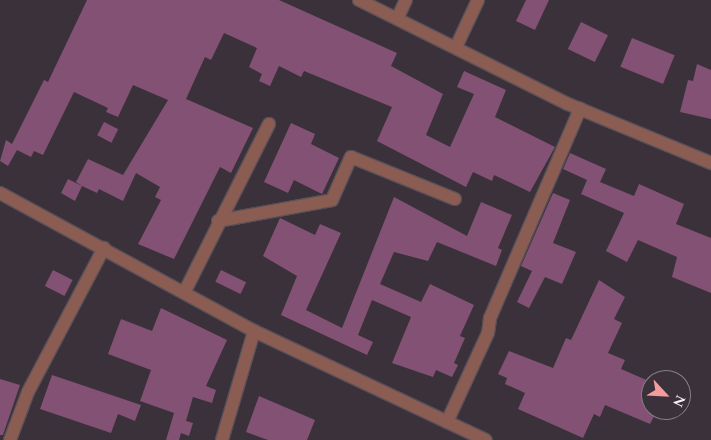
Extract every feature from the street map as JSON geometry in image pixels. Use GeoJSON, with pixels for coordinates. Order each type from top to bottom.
{"type":"FeatureCollection","features":[{"type":"Feature","properties":{"kind":"street"},"geometry":{"type":"LineString","coordinates":[[359,0],[398,17],[580,109],[711,163]]}},
{"type":"Feature","properties":{"kind":"street"},"geometry":{"type":"LineString","coordinates":[[398,17],[406,0]]}},
{"type":"Feature","properties":{"kind":"street"},"geometry":{"type":"LineString","coordinates":[[456,47],[478,0]]}},
{"type":"Feature","properties":{"kind":"street"},"geometry":{"type":"LineString","coordinates":[[447,422],[580,109]]}},
{"type":"Feature","properties":{"kind":"street"},"geometry":{"type":"LineString","coordinates":[[185,291],[218,221],[269,124]]}},
{"type":"Feature","properties":{"kind":"street"},"geometry":{"type":"LineString","coordinates":[[218,221],[332,200],[351,157],[455,199]]}},
{"type":"Feature","properties":{"kind":"street"},"geometry":{"type":"LineString","coordinates":[[0,193],[185,291],[254,330],[486,440]]}},
{"type":"Feature","properties":{"kind":"street"},"geometry":{"type":"LineString","coordinates":[[10,440],[32,384],[104,248]]}},
{"type":"Feature","properties":{"kind":"street"},"geometry":{"type":"LineString","coordinates":[[222,440],[254,330]]}},
{"type":"Feature","properties":{"kind":"building"},"geometry":{"type":"Polygon","coordinates":[[[87,0],[279,0],[397,53],[391,66],[443,94],[426,135],[450,147],[474,94],[457,87],[464,71],[506,90],[495,117],[555,147],[530,192],[494,175],[492,181],[473,172],[466,187],[377,141],[392,107],[304,71],[301,77],[279,66],[270,86],[259,81],[262,74],[249,67],[257,48],[224,33],[211,60],[205,57],[186,99],[253,128],[231,173],[220,167],[174,259],[138,244],[161,200],[155,197],[160,187],[136,173],[123,201],[99,189],[97,193],[76,182],[88,159],[123,175],[168,100],[133,85],[118,117],[106,112],[108,108],[74,92],[43,155],[34,151],[31,157],[17,150],[8,166],[0,161],[6,140],[12,144],[44,80],[48,82],[87,0]]]}},
{"type":"Feature","properties":{"kind":"building"},"geometry":{"type":"Polygon","coordinates":[[[526,0],[549,0],[535,30],[516,21],[526,0]]]}},
{"type":"Feature","properties":{"kind":"building"},"geometry":{"type":"Polygon","coordinates":[[[581,22],[608,35],[595,62],[568,49],[581,22]]]}},
{"type":"Feature","properties":{"kind":"building"},"geometry":{"type":"Polygon","coordinates":[[[632,38],[675,55],[663,84],[620,67],[632,38]]]}},
{"type":"Feature","properties":{"kind":"building"},"geometry":{"type":"Polygon","coordinates":[[[697,64],[711,70],[711,119],[680,112],[688,80],[693,81],[697,64]]]}},
{"type":"Feature","properties":{"kind":"building"},"geometry":{"type":"Polygon","coordinates":[[[104,122],[118,129],[111,143],[97,135],[104,122]]]}},
{"type":"Feature","properties":{"kind":"building"},"geometry":{"type":"Polygon","coordinates":[[[291,123],[315,134],[311,144],[339,158],[322,194],[294,180],[288,193],[264,182],[291,123]]]}},
{"type":"Feature","properties":{"kind":"building"},"geometry":{"type":"Polygon","coordinates":[[[570,153],[606,169],[600,182],[634,196],[639,184],[684,204],[676,224],[711,238],[711,293],[672,277],[677,257],[638,240],[627,262],[606,251],[624,213],[581,194],[587,180],[563,169],[570,153]]]}},
{"type":"Feature","properties":{"kind":"building"},"geometry":{"type":"Polygon","coordinates":[[[68,179],[82,186],[75,201],[61,193],[68,179]]]}},
{"type":"Feature","properties":{"kind":"building"},"geometry":{"type":"Polygon","coordinates":[[[553,193],[570,200],[553,243],[576,252],[562,284],[545,277],[529,308],[517,302],[532,271],[521,266],[553,193]]]}},
{"type":"Feature","properties":{"kind":"building"},"geometry":{"type":"Polygon","coordinates":[[[394,197],[467,236],[481,202],[512,215],[498,248],[502,250],[496,266],[437,242],[428,261],[394,252],[380,284],[421,302],[430,284],[474,305],[460,336],[465,338],[454,363],[458,365],[452,377],[436,370],[433,377],[392,363],[411,317],[372,300],[358,335],[373,342],[367,355],[281,315],[297,276],[263,256],[280,218],[315,235],[320,224],[341,233],[306,310],[342,328],[394,197]]]}},
{"type":"Feature","properties":{"kind":"building"},"geometry":{"type":"Polygon","coordinates":[[[53,270],[73,280],[64,296],[45,286],[53,270]]]}},
{"type":"Feature","properties":{"kind":"building"},"geometry":{"type":"Polygon","coordinates":[[[221,270],[246,282],[240,294],[215,282],[221,270]]]}},
{"type":"Feature","properties":{"kind":"building"},"geometry":{"type":"Polygon","coordinates":[[[599,280],[625,297],[614,319],[622,323],[608,353],[625,360],[621,369],[641,378],[641,420],[652,420],[650,424],[605,405],[600,417],[594,414],[583,438],[518,409],[525,393],[505,384],[507,378],[498,374],[509,351],[553,368],[566,338],[571,340],[599,280]]]}},
{"type":"Feature","properties":{"kind":"building"},"geometry":{"type":"Polygon","coordinates":[[[161,308],[227,340],[206,386],[216,390],[212,403],[193,397],[186,421],[193,423],[189,436],[181,433],[179,440],[166,440],[174,413],[140,401],[151,370],[108,354],[121,319],[152,331],[161,308]]]}},
{"type":"Feature","properties":{"kind":"building"},"geometry":{"type":"Polygon","coordinates":[[[52,375],[141,405],[135,421],[118,414],[111,433],[40,409],[52,375]]]}},
{"type":"Feature","properties":{"kind":"building"},"geometry":{"type":"Polygon","coordinates":[[[0,379],[20,385],[3,435],[0,435],[0,379]]]}},
{"type":"Feature","properties":{"kind":"building"},"geometry":{"type":"Polygon","coordinates":[[[259,396],[315,420],[307,440],[268,440],[246,432],[259,396]]]}}]}
